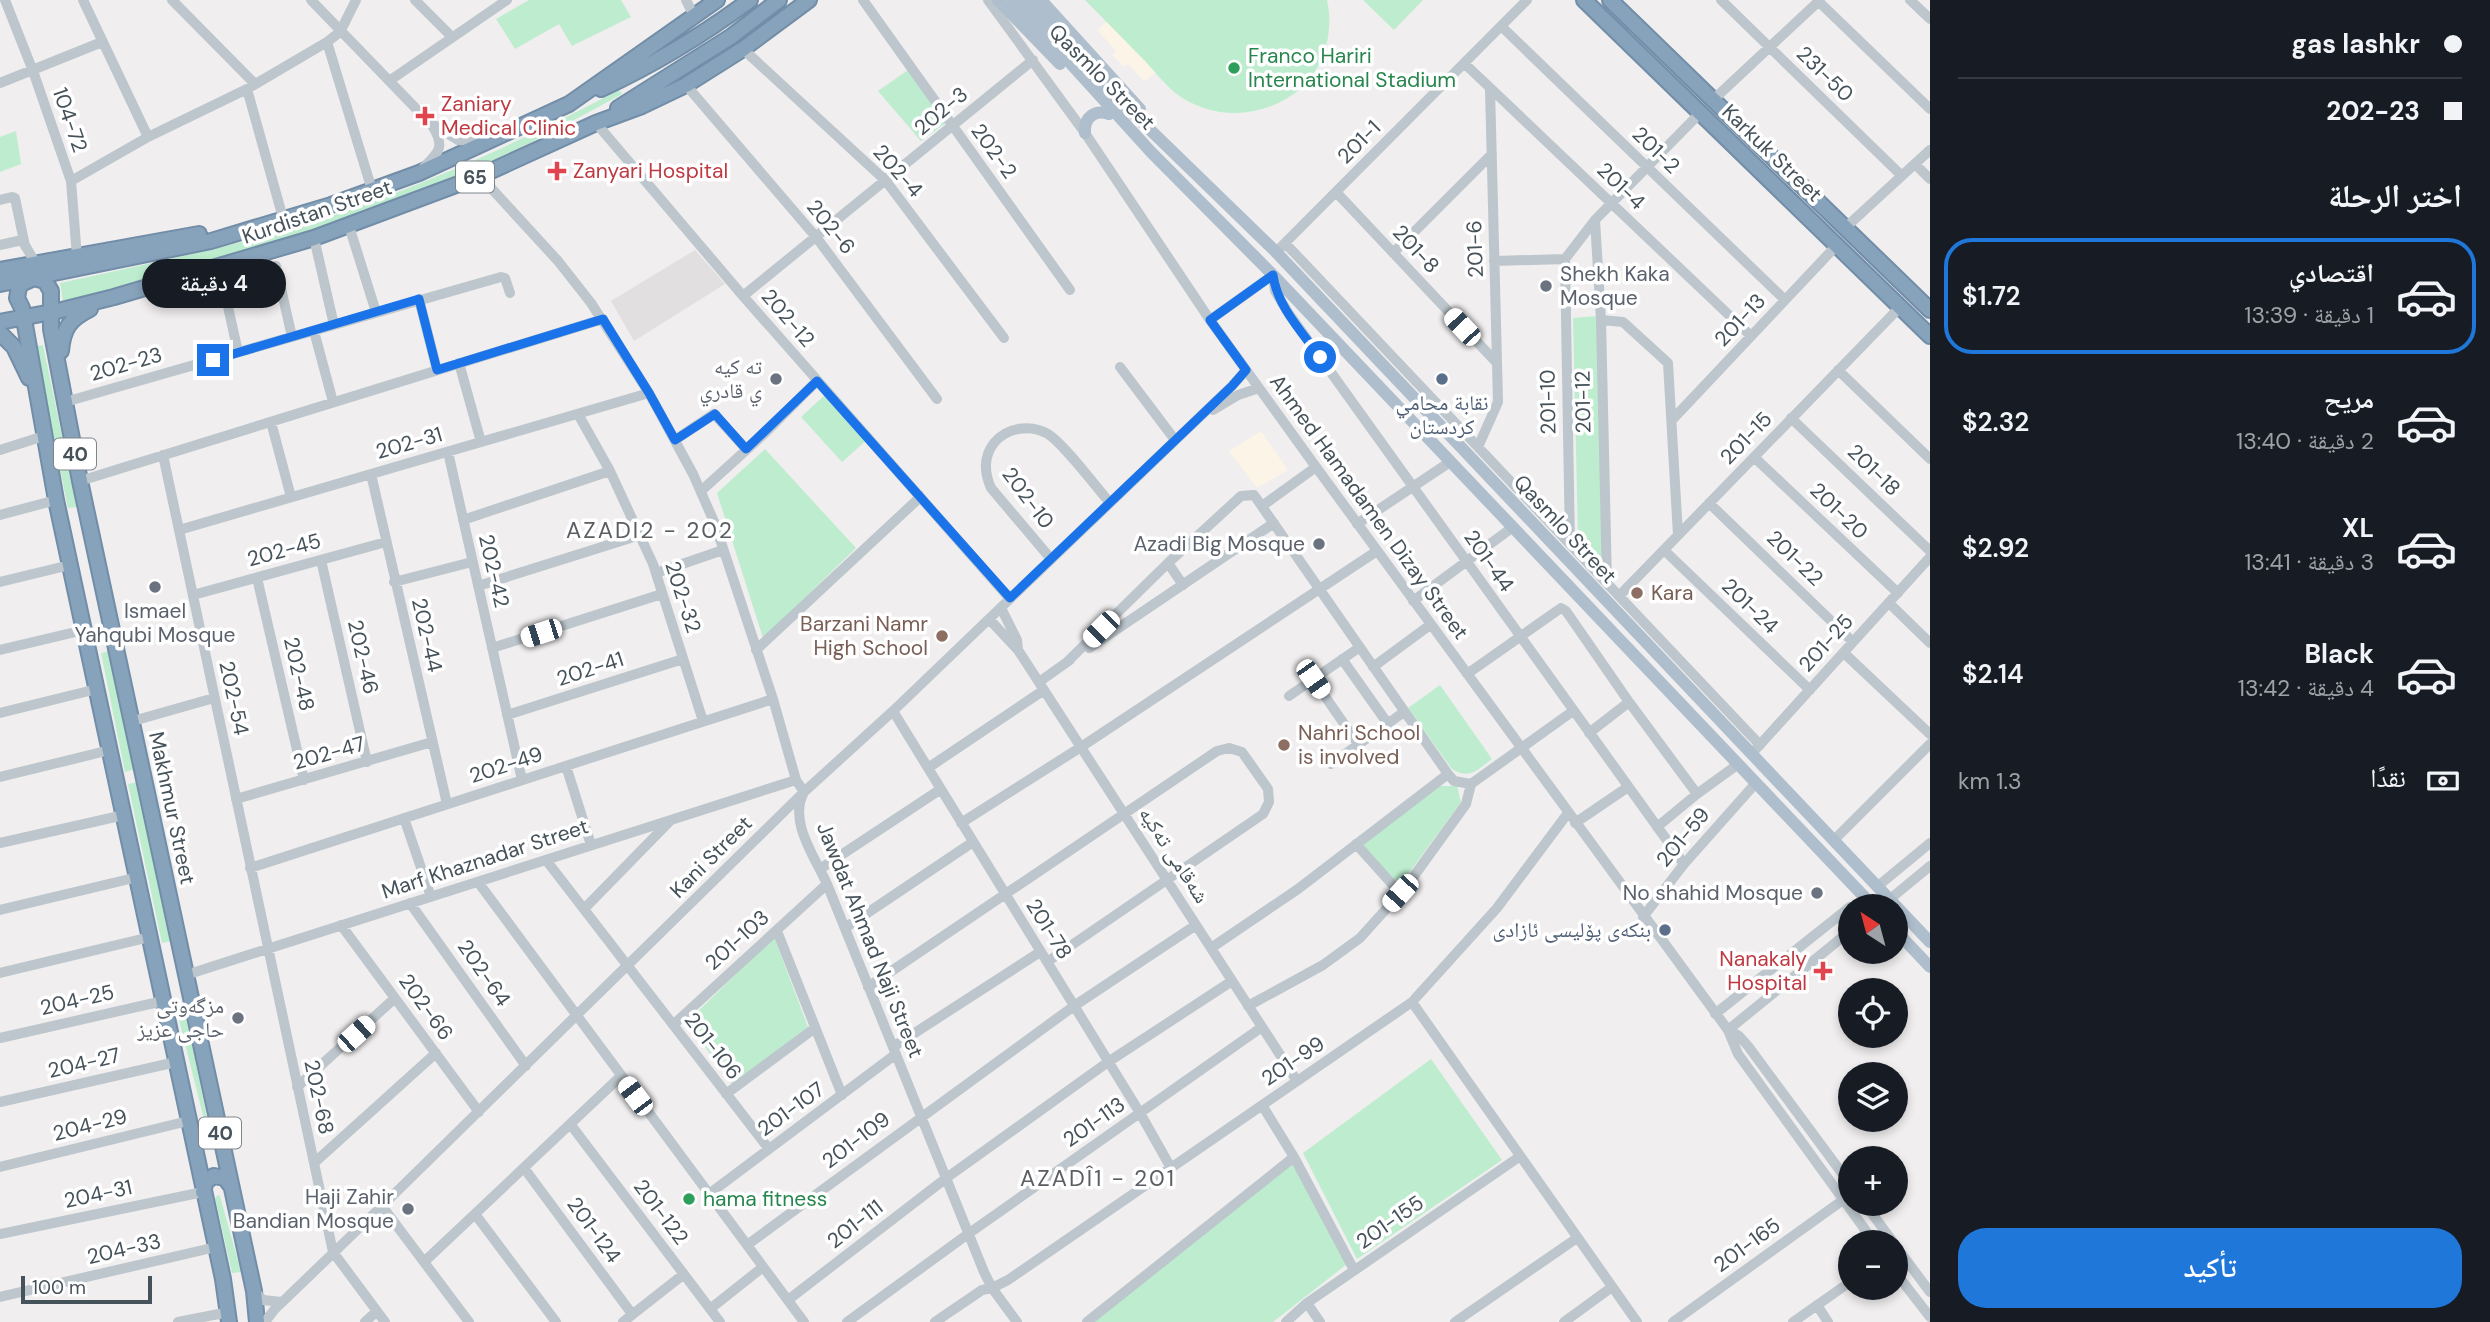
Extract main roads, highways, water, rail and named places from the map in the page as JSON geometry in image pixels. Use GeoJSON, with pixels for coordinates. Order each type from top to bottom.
{"type":"FeatureCollection","features":[{"type":"Feature","properties":{"kind":"highway","name":"Kurdistan Street"},"geometry":{"type":"LineString","coordinates":[[569,104],[718,0]]}},
{"type":"Feature","properties":{"kind":"highway","name":"Kurdistan Street"},"geometry":{"type":"LineString","coordinates":[[0,270],[34,271],[211,242],[372,190],[419,173],[625,78],[721,21],[750,0]]}},
{"type":"Feature","properties":{"kind":"highway","name":"Kurdistan Street"},"geometry":{"type":"LineString","coordinates":[[596,122],[732,36],[779,0]]}},
{"type":"Feature","properties":{"kind":"highway","name":"Kurdistan Street"},"geometry":{"type":"LineString","coordinates":[[0,321],[37,310],[114,297],[314,238],[480,176],[596,122],[642,106],[686,85],[743,49],[809,0]]}},
{"type":"Feature","properties":{"kind":"highway","name":"Karkuk Street"},"geometry":{"type":"LineString","coordinates":[[1584,0],[1930,336]]}},
{"type":"Feature","properties":{"kind":"highway","name":"Karkuk Street"},"geometry":{"type":"LineString","coordinates":[[1610,0],[1930,310]]}},
{"type":"Feature","properties":{"kind":"highway","name":"Kurdistan Street"},"geometry":{"type":"LineString","coordinates":[[0,284],[77,257],[259,225]]}},
{"type":"Feature","properties":{"kind":"highway"},"geometry":{"type":"LineString","coordinates":[[1853,261],[1864,263],[1868,258],[1865,246]]}},
{"type":"Feature","properties":{"kind":"highway"},"geometry":{"type":"LineString","coordinates":[[1876,284],[1873,277],[1877,269],[1882,267],[1889,270]]}},
{"type":"Feature","properties":{"kind":"highway","name":"Makhmur Street"},"geometry":{"type":"LineString","coordinates":[[229,1317],[44,436],[37,394],[37,310],[51,291],[49,285],[34,271],[19,287],[17,298],[37,310],[59,370],[80,481],[254,1291],[257,1322]]}},
{"type":"Feature","properties":{"kind":"highway"},"geometry":{"type":"LineString","coordinates":[[59,370],[62,340],[67,324],[75,316],[114,297]]}},
{"type":"Feature","properties":{"kind":"highway"},"geometry":{"type":"LineString","coordinates":[[0,333],[14,347],[37,394]]}},
{"type":"Feature","properties":{"kind":"highway"},"geometry":{"type":"LineString","coordinates":[[65,538],[65,527],[75,520],[86,522],[92,531]]}},
{"type":"Feature","properties":{"kind":"highway"},"geometry":{"type":"LineString","coordinates":[[193,1144],[199,1154],[210,1156],[219,1150],[221,1140]]}},
{"type":"Feature","properties":{"kind":"highway"},"geometry":{"type":"LineString","coordinates":[[203,1192],[206,1181],[214,1176],[223,1177],[231,1186]]}},
{"type":"Feature","properties":{"kind":"main road","name":"Qasmlo Street"},"geometry":{"type":"LineString","coordinates":[[998,0],[1109,114],[1151,152]]}},
{"type":"Feature","properties":{"kind":"main road","name":"Qasmlo Street"},"geometry":{"type":"LineString","coordinates":[[1013,0],[1151,152],[1273,275],[1862,894]]}},
{"type":"Feature","properties":{"kind":"main road","name":"Qasmlo Street"},"geometry":{"type":"LineString","coordinates":[[1027,0],[1106,87],[1216,196],[1281,248],[1389,371],[1756,750],[1833,840],[1930,942]]}},
{"type":"Feature","properties":{"kind":"main road","name":"Qasmlo Street"},"geometry":{"type":"LineString","coordinates":[[1041,0],[1142,111],[1168,146]]}},
{"type":"Feature","properties":{"kind":"main road"},"geometry":{"type":"LineString","coordinates":[[1085,132],[1086,122],[1093,114],[1109,114]]}},
{"type":"Feature","properties":{"kind":"main road"},"geometry":{"type":"LineString","coordinates":[[1376,383],[1389,371]]}},
{"type":"Feature","properties":{"kind":"main road"},"geometry":{"type":"LineString","coordinates":[[1908,944],[1930,967]]}},
{"type":"Feature","properties":{"kind":"place","name":"Franco Hariri International Stadium"},"geometry":{"type":"Point","coordinates":[1234,68]}},
{"type":"Feature","properties":{"kind":"place","name":"Zaniary Medical Clinic"},"geometry":{"type":"Point","coordinates":[425,116]}},
{"type":"Feature","properties":{"kind":"place","name":"Zanyari Hospital"},"geometry":{"type":"Point","coordinates":[557,171]}},
{"type":"Feature","properties":{"kind":"place","name":"Shekh Kaka Mosque"},"geometry":{"type":"Point","coordinates":[1546,286]}},
{"type":"Feature","properties":{"kind":"place","name":"ته كيه ي قادري"},"geometry":{"type":"Point","coordinates":[776,379]}},
{"type":"Feature","properties":{"kind":"place","name":"نقابة محامي كردستان"},"geometry":{"type":"Point","coordinates":[1442,379]}},
{"type":"Feature","properties":{"kind":"place","name":"Azadi Big Mosque"},"geometry":{"type":"Point","coordinates":[1319,544]}},
{"type":"Feature","properties":{"kind":"place","name":"Ismael Yahqubi Mosque"},"geometry":{"type":"Point","coordinates":[155,587]}},
{"type":"Feature","properties":{"kind":"place","name":"Kara"},"geometry":{"type":"Point","coordinates":[1637,593]}},
{"type":"Feature","properties":{"kind":"place","name":"Barzani Namr High School"},"geometry":{"type":"Point","coordinates":[942,636]}},
{"type":"Feature","properties":{"kind":"place","name":"Nahri School is involved"},"geometry":{"type":"Point","coordinates":[1284,745]}},
{"type":"Feature","properties":{"kind":"place","name":"No shahid Mosque"},"geometry":{"type":"Point","coordinates":[1817,893]}},
{"type":"Feature","properties":{"kind":"place","name":"بنکەی پۆلیسی ئازادی"},"geometry":{"type":"Point","coordinates":[1665,930]}},
{"type":"Feature","properties":{"kind":"place","name":"Nanakaly Hospital"},"geometry":{"type":"Point","coordinates":[1823,971]}},
{"type":"Feature","properties":{"kind":"place","name":"مزگەوتی حاجی عزیز"},"geometry":{"type":"Point","coordinates":[238,1018]}},
{"type":"Feature","properties":{"kind":"place","name":"hama fitness"},"geometry":{"type":"Point","coordinates":[689,1199]}},
{"type":"Feature","properties":{"kind":"place","name":"Haji Zahir Bandian Mosque"},"geometry":{"type":"Point","coordinates":[408,1209]}},
{"type":"Feature","properties":{"kind":"district","name":"AZADI2 - 202"},"geometry":{"type":"Point","coordinates":[650,530]}},
{"type":"Feature","properties":{"kind":"district","name":"AZADÎ1 - 201"},"geometry":{"type":"Point","coordinates":[1098,1178]}}]}
